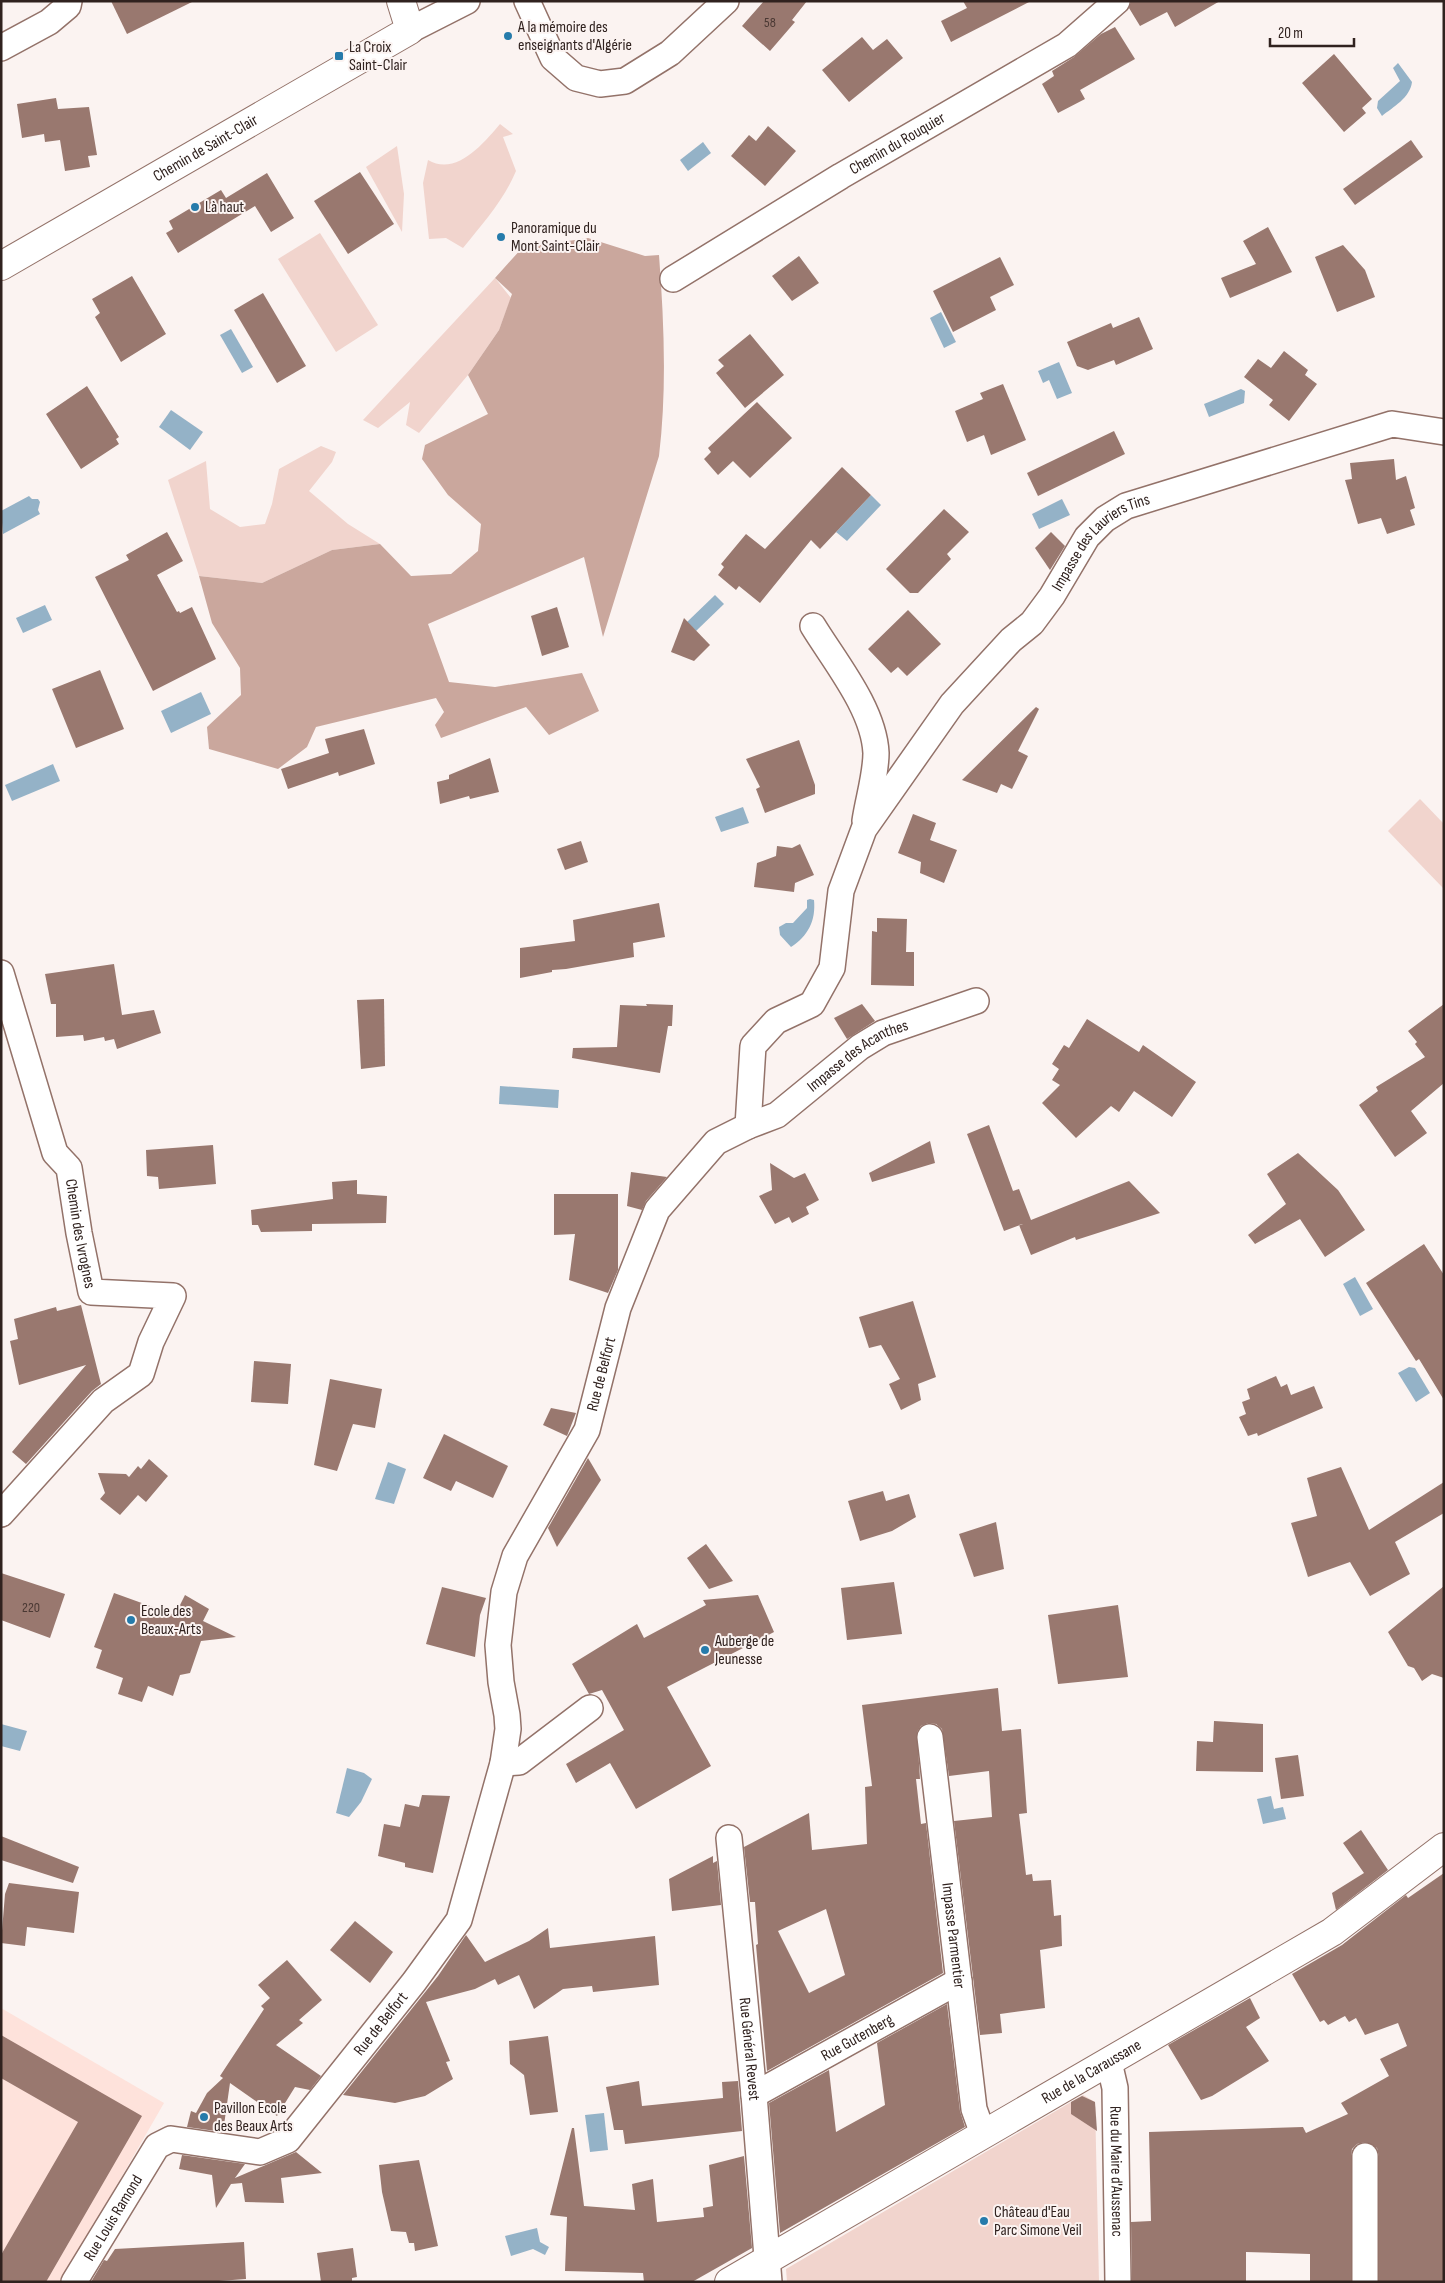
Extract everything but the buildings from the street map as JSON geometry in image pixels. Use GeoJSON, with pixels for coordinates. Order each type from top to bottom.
{"type":"FeatureCollection","features":[{"type":"Feature","properties":{"kind":"street"},"geometry":{"type":"LineString","coordinates":[[1,48],[49,22],[68,6],[69,1]]}},
{"type":"Feature","properties":{"kind":"street"},"geometry":{"type":"LineString","coordinates":[[400,1],[410,30],[467,1]]}},
{"type":"Feature","properties":{"kind":"street"},"geometry":{"type":"LineString","coordinates":[[527,1],[554,58],[576,78],[600,84],[624,81],[670,53],[726,1]]}},
{"type":"Feature","properties":{"kind":"street","name":"Chemin du Rouquier"},"geometry":{"type":"LineString","coordinates":[[673,279],[841,176],[1067,45],[1117,1]]}},
{"type":"Feature","properties":{"kind":"street","name":"Chemin de Saint-Clair"},"geometry":{"type":"LineString","coordinates":[[1,266],[410,30]]}},
{"type":"Feature","properties":{"kind":"street","name":"Impasse des Lauriers Tins"},"geometry":{"type":"LineString","coordinates":[[864,829],[952,704],[1011,640],[1032,623],[1052,596],[1087,537],[1105,519],[1126,506],[1392,424],[1444,432]]}},
{"type":"Feature","properties":{"kind":"street","name":"Impasse des Lauriers Tins"},"geometry":{"type":"LineString","coordinates":[[748,1126],[753,1046],[776,1021],[812,1004],[832,968],[841,891],[864,829],[876,754],[872,728],[862,704],[813,626]]}},
{"type":"Feature","properties":{"kind":"street","name":"Chemin des Ivrognes"},"geometry":{"type":"LineString","coordinates":[[1,972],[55,1153],[70,1168],[79,1233],[91,1292],[173,1296],[151,1342],[141,1374],[103,1401],[1,1514]]}},
{"type":"Feature","properties":{"kind":"street","name":"Impasse des Acanthes"},"geometry":{"type":"LineString","coordinates":[[748,1126],[777,1115],[860,1047],[883,1034],[976,1001]]}},
{"type":"Feature","properties":{"kind":"street","name":"Rue de Belfort"},"geometry":{"type":"LineString","coordinates":[[151,2155],[157,2146],[171,2139],[260,2152],[288,2140],[414,1982],[459,1920],[511,1762],[507,1715],[500,1682],[498,1645],[504,1592],[514,1556],[587,1430],[618,1308],[657,1210],[716,1142],[748,1126]]}},
{"type":"Feature","properties":{"kind":"street"},"geometry":{"type":"LineString","coordinates":[[511,1762],[590,1708]]}},
{"type":"Feature","properties":{"kind":"street","name":"Impasse Parmentier"},"geometry":{"type":"LineString","coordinates":[[930,1737],[974,2109],[983,2134]]}},
{"type":"Feature","properties":{"kind":"street","name":"Rue Général Revest"},"geometry":{"type":"LineString","coordinates":[[729,1838],[769,2271]]}},
{"type":"Feature","properties":{"kind":"street","name":"Rue de la Caraussane"},"geometry":{"type":"LineString","coordinates":[[729,2282],[769,2271],[983,2134],[1332,1932],[1444,1847]]}},
{"type":"Feature","properties":{"kind":"street","name":"Rue Gutenberg"},"geometry":{"type":"LineString","coordinates":[[754,2094],[959,1981]]}},
{"type":"Feature","properties":{"kind":"street","name":"Rue du Maire d'Aussenac"},"geometry":{"type":"LineString","coordinates":[[1108,2062],[1115,2088],[1118,2282]]}},
{"type":"Feature","properties":{"kind":"street","name":"Rue Louis Ramond"},"geometry":{"type":"LineString","coordinates":[[74,2282],[151,2155]]}},
{"type":"Feature","properties":{"kind":"street"},"geometry":{"type":"LineString","coordinates":[[1365,2156],[1365,2282]]}},
{"type":"Feature","properties":{"kind":"shaded area"},"geometry":{"type":"Polygon","coordinates":[[[500,124],[513,134],[503,137],[516,171],[505,192],[463,248],[446,238],[429,239],[423,183],[428,160],[438,164],[449,164],[459,161],[478,148],[500,124]]]}},
{"type":"Feature","properties":{"kind":"shaded area"},"geometry":{"type":"Polygon","coordinates":[[[397,146],[404,194],[402,232],[366,167],[397,146]]]}},
{"type":"Feature","properties":{"kind":"shaded area"},"geometry":{"type":"Polygon","coordinates":[[[320,233],[378,325],[336,352],[278,259],[320,233]]]}},
{"type":"Feature","properties":{"kind":"shaded area"},"geometry":{"type":"Polygon","coordinates":[[[588,238],[645,256],[659,255],[663,330],[664,381],[659,456],[603,637],[584,557],[428,624],[449,682],[495,687],[582,673],[599,711],[549,735],[526,707],[441,738],[435,725],[444,712],[436,698],[316,727],[307,747],[278,769],[209,749],[207,727],[241,695],[240,668],[212,623],[199,576],[262,583],[332,550],[380,544],[411,576],[451,574],[478,551],[481,524],[448,495],[422,459],[425,445],[488,414],[468,375],[499,330],[512,294],[495,278],[522,248],[588,238]]]}},
{"type":"Feature","properties":{"kind":"shaded area"},"geometry":{"type":"Polygon","coordinates":[[[495,278],[511,298],[499,330],[468,375],[419,433],[406,425],[410,402],[378,428],[363,420],[495,278]]]}},
{"type":"Feature","properties":{"kind":"shaded area"},"geometry":{"type":"Polygon","coordinates":[[[321,446],[336,452],[332,462],[309,491],[348,524],[380,544],[332,550],[262,583],[199,576],[168,480],[206,461],[210,509],[240,527],[265,524],[272,504],[279,469],[321,446]]]}},
{"type":"Feature","properties":{"kind":"shaded area"},"geometry":{"type":"Polygon","coordinates":[[[1420,799],[1444,824],[1444,889],[1388,831],[1420,799]]]}},
{"type":"Feature","properties":{"kind":"shaded area"},"geometry":{"type":"Polygon","coordinates":[[[1,2008],[164,2103],[61,2282],[1,2282],[1,2008]]]}},
{"type":"Feature","properties":{"kind":"shaded area","name":"Château d'Eau Parc Simone Veil"},"geometry":{"type":"Polygon","coordinates":[[[1083,2095],[1095,2102],[1099,2282],[787,2282],[786,2269],[1083,2095]]]}},
{"type":"Feature","properties":{"kind":"water"},"geometry":{"type":"Polygon","coordinates":[[[1398,63],[1412,82],[1411,88],[1400,102],[1382,116],[1377,108],[1378,101],[1400,81],[1393,68],[1398,63]]]}},
{"type":"Feature","properties":{"kind":"water"},"geometry":{"type":"Polygon","coordinates":[[[703,142],[711,153],[688,171],[680,160],[703,142]]]}},
{"type":"Feature","properties":{"kind":"water"},"geometry":{"type":"Polygon","coordinates":[[[941,312],[956,342],[944,348],[930,318],[941,312]]]}},
{"type":"Feature","properties":{"kind":"water"},"geometry":{"type":"Polygon","coordinates":[[[231,329],[253,367],[242,373],[220,335],[231,329]]]}},
{"type":"Feature","properties":{"kind":"water"},"geometry":{"type":"Polygon","coordinates":[[[1059,362],[1072,393],[1057,399],[1049,380],[1043,383],[1038,371],[1059,362]]]}},
{"type":"Feature","properties":{"kind":"water"},"geometry":{"type":"Polygon","coordinates":[[[1241,389],[1245,391],[1244,403],[1209,417],[1204,404],[1241,389]]]}},
{"type":"Feature","properties":{"kind":"water"},"geometry":{"type":"Polygon","coordinates":[[[171,410],[203,432],[190,450],[159,427],[171,410]]]}},
{"type":"Feature","properties":{"kind":"water"},"geometry":{"type":"Polygon","coordinates":[[[871,495],[881,505],[847,541],[836,532],[871,495]]]}},
{"type":"Feature","properties":{"kind":"water"},"geometry":{"type":"Polygon","coordinates":[[[29,496],[32,499],[38,499],[40,502],[38,510],[40,514],[3,534],[1,511],[29,496]]]}},
{"type":"Feature","properties":{"kind":"water"},"geometry":{"type":"Polygon","coordinates":[[[1062,499],[1070,515],[1039,529],[1032,514],[1062,499]]]}},
{"type":"Feature","properties":{"kind":"water"},"geometry":{"type":"Polygon","coordinates":[[[715,595],[724,604],[696,631],[687,622],[715,595]]]}},
{"type":"Feature","properties":{"kind":"water"},"geometry":{"type":"Polygon","coordinates":[[[45,605],[52,620],[23,633],[16,618],[45,605]]]}},
{"type":"Feature","properties":{"kind":"water"},"geometry":{"type":"Polygon","coordinates":[[[201,692],[211,714],[171,733],[161,711],[201,692]]]}},
{"type":"Feature","properties":{"kind":"water"},"geometry":{"type":"Polygon","coordinates":[[[53,764],[60,781],[12,801],[5,785],[53,764]]]}},
{"type":"Feature","properties":{"kind":"water"},"geometry":{"type":"Polygon","coordinates":[[[743,807],[749,823],[721,832],[715,817],[743,807]]]}},
{"type":"Feature","properties":{"kind":"water"},"geometry":{"type":"Polygon","coordinates":[[[807,900],[814,900],[814,915],[810,927],[802,938],[791,947],[780,935],[779,927],[786,923],[793,923],[807,908],[807,900]]]}},
{"type":"Feature","properties":{"kind":"water"},"geometry":{"type":"Polygon","coordinates":[[[500,1086],[559,1090],[558,1108],[499,1104],[500,1086]]]}},
{"type":"Feature","properties":{"kind":"water"},"geometry":{"type":"Polygon","coordinates":[[[1355,1277],[1373,1309],[1360,1316],[1343,1284],[1355,1277]]]}},
{"type":"Feature","properties":{"kind":"water"},"geometry":{"type":"Polygon","coordinates":[[[1409,1367],[1415,1368],[1430,1393],[1416,1402],[1398,1373],[1409,1367]]]}},
{"type":"Feature","properties":{"kind":"water"},"geometry":{"type":"Polygon","coordinates":[[[388,1462],[406,1469],[394,1504],[375,1499],[388,1462]]]}},
{"type":"Feature","properties":{"kind":"water"},"geometry":{"type":"Polygon","coordinates":[[[1,1724],[27,1731],[20,1751],[1,1746],[1,1724]]]}},
{"type":"Feature","properties":{"kind":"water"},"geometry":{"type":"Polygon","coordinates":[[[347,1768],[364,1773],[372,1779],[361,1802],[349,1817],[336,1813],[347,1768]]]}},
{"type":"Feature","properties":{"kind":"water"},"geometry":{"type":"Polygon","coordinates":[[[1271,1796],[1274,1809],[1283,1807],[1286,1819],[1263,1824],[1257,1799],[1271,1796]]]}},
{"type":"Feature","properties":{"kind":"water"},"geometry":{"type":"Polygon","coordinates":[[[604,2113],[608,2150],[590,2152],[585,2115],[604,2113]]]}},
{"type":"Feature","properties":{"kind":"water"},"geometry":{"type":"Polygon","coordinates":[[[537,2228],[540,2242],[549,2247],[545,2255],[533,2249],[511,2256],[505,2236],[537,2228]]]}},
{"type":"Feature","properties":{"kind":"place","name":"A la mémoire des enseignants d'Algérie"},"geometry":{"type":"Point","coordinates":[508,36]}},
{"type":"Feature","properties":{"kind":"place","name":"La Croix Saint-Clair"},"geometry":{"type":"Point","coordinates":[339,56]}},
{"type":"Feature","properties":{"kind":"place","name":"Là haut"},"geometry":{"type":"Point","coordinates":[195,207]}},
{"type":"Feature","properties":{"kind":"place","name":"Panoramique du Mont Saint-Clair"},"geometry":{"type":"Point","coordinates":[501,237]}},
{"type":"Feature","properties":{"kind":"place","name":"Ecole des Beaux-Arts"},"geometry":{"type":"Point","coordinates":[131,1620]}},
{"type":"Feature","properties":{"kind":"place","name":"Auberge de Jeunesse"},"geometry":{"type":"Point","coordinates":[705,1650]}},
{"type":"Feature","properties":{"kind":"place","name":"Pavillon Ecole des Beaux Arts"},"geometry":{"type":"Point","coordinates":[204,2117]}},
{"type":"Feature","properties":{"kind":"place","name":"Château d'Eau Parc Simone Veil"},"geometry":{"type":"Point","coordinates":[984,2221]}}]}
